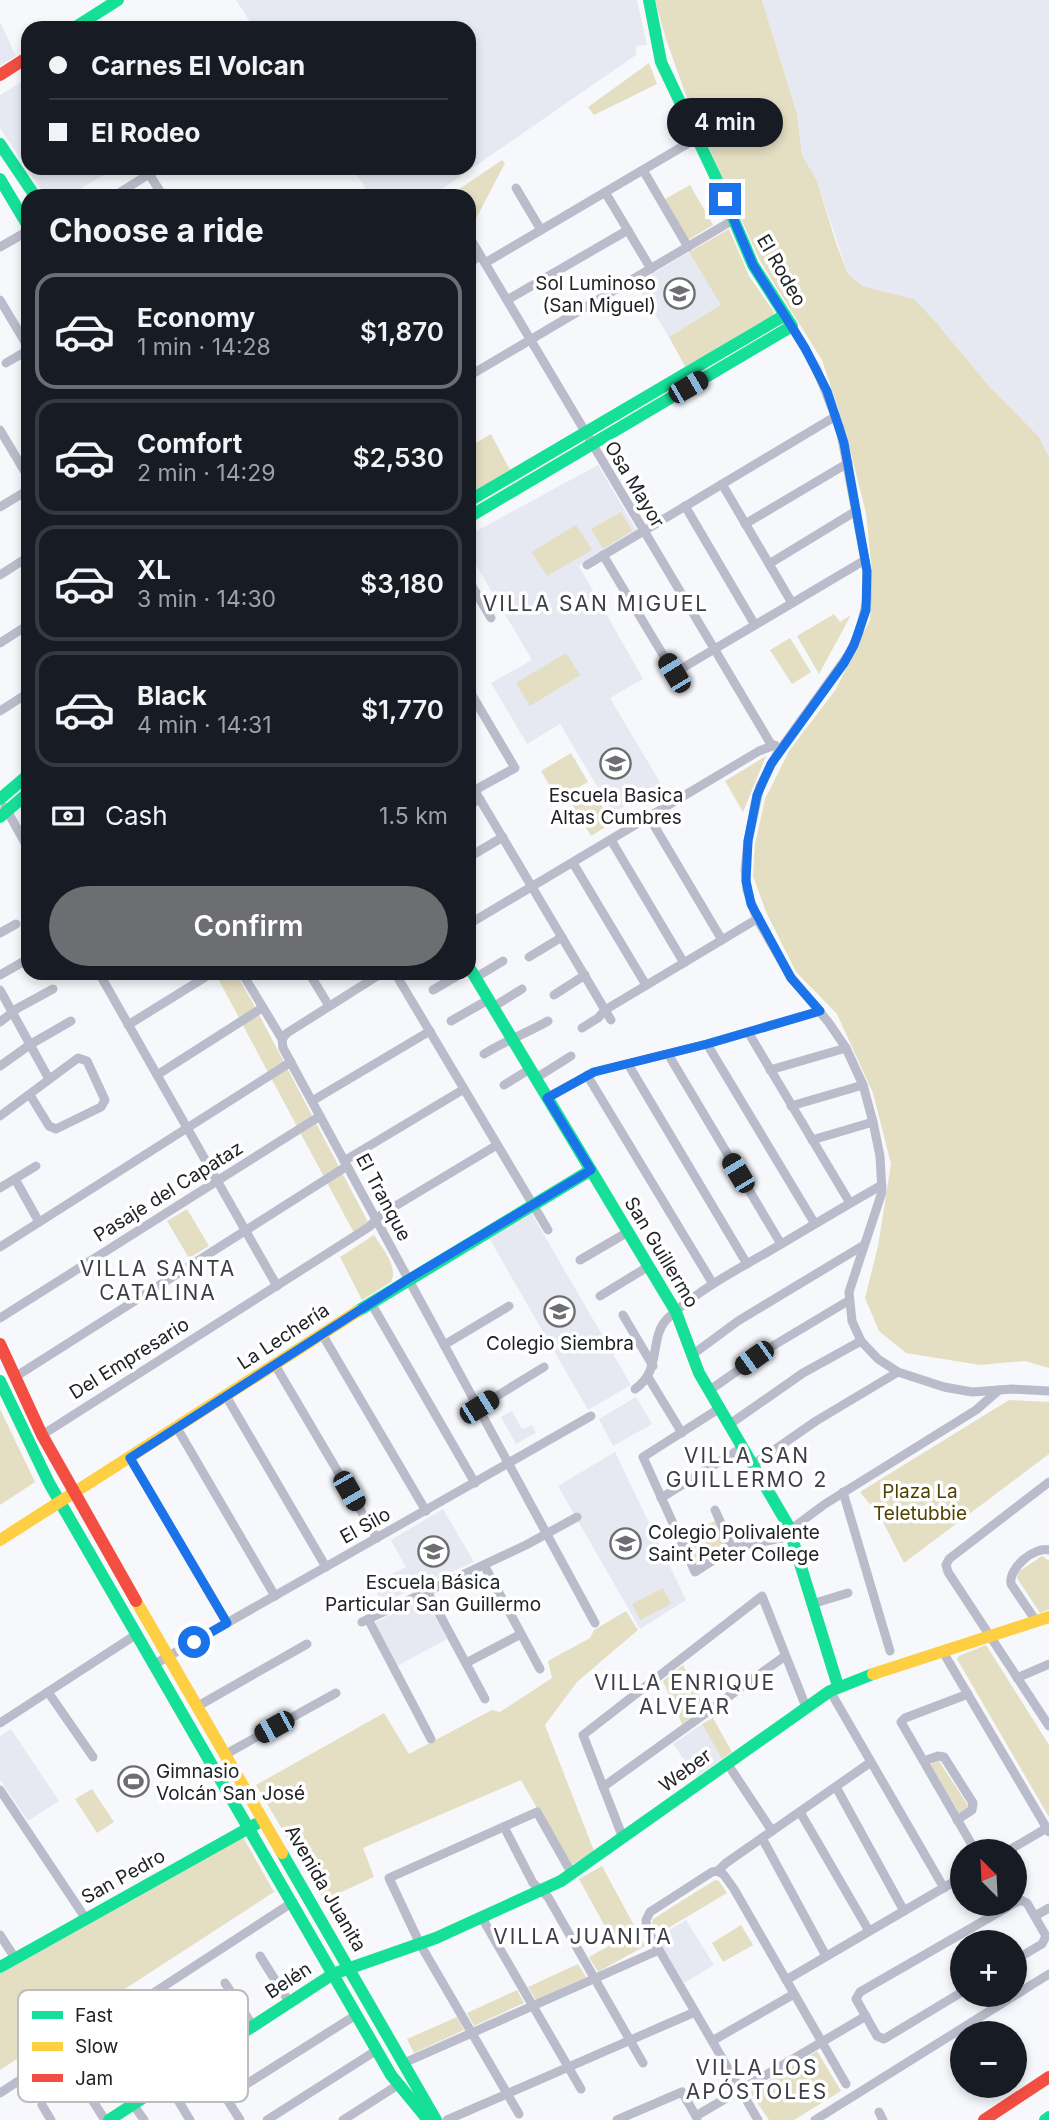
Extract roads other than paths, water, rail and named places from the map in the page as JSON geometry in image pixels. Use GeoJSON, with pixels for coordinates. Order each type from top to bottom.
{"type":"FeatureCollection","features":[{"type":"Feature","properties":{"kind":"street"},"geometry":{"type":"LineString","coordinates":[[85,21],[118,0]]}},
{"type":"Feature","properties":{"kind":"street","name":"El Rodeo"},"geometry":{"type":"LineString","coordinates":[[649,0],[659,56],[753,265],[788,320]]}},
{"type":"Feature","properties":{"kind":"street"},"geometry":{"type":"LineString","coordinates":[[0,75],[21,62]]}},
{"type":"Feature","properties":{"kind":"street"},"geometry":{"type":"LineString","coordinates":[[476,261],[541,230],[697,138]]}},
{"type":"Feature","properties":{"kind":"street"},"geometry":{"type":"LineString","coordinates":[[0,144],[30,189]]}},
{"type":"Feature","properties":{"kind":"street"},"geometry":{"type":"LineString","coordinates":[[643,170],[688,247]]}},
{"type":"Feature","properties":{"kind":"street"},"geometry":{"type":"LineString","coordinates":[[125,189],[147,175]]}},
{"type":"Feature","properties":{"kind":"street"},"geometry":{"type":"LineString","coordinates":[[0,179],[21,216]]}},
{"type":"Feature","properties":{"kind":"street"},"geometry":{"type":"LineString","coordinates":[[516,188],[541,230]]}},
{"type":"Feature","properties":{"kind":"street"},"geometry":{"type":"LineString","coordinates":[[605,192],[651,268]]}},
{"type":"Feature","properties":{"kind":"street"},"geometry":{"type":"LineString","coordinates":[[476,372],[733,220]]}},
{"type":"Feature","properties":{"kind":"street"},"geometry":{"type":"LineString","coordinates":[[507,300],[628,230]]}},
{"type":"Feature","properties":{"kind":"street"},"geometry":{"type":"LineString","coordinates":[[0,247],[21,233]]}},
{"type":"Feature","properties":{"kind":"street","name":"Osa Mayor"},"geometry":{"type":"LineString","coordinates":[[476,248],[772,746]]}},
{"type":"Feature","properties":{"kind":"street"},"geometry":{"type":"LineString","coordinates":[[0,300],[21,336]]}},
{"type":"Feature","properties":{"kind":"street"},"geometry":{"type":"LineString","coordinates":[[476,498],[588,438],[788,320],[817,370],[836,415],[848,463],[865,560],[867,600],[859,634],[844,663],[784,745],[760,786],[748,841],[745,870],[747,890],[757,919],[797,987],[820,1011],[846,1048],[863,1085],[873,1122],[880,1156],[882,1185],[879,1207],[850,1283],[848,1301],[854,1327],[861,1341],[878,1359],[898,1372],[957,1390],[1049,1391]]}},
{"type":"Feature","properties":{"kind":"street"},"geometry":{"type":"LineString","coordinates":[[6,363],[21,353]]}},
{"type":"Feature","properties":{"kind":"street"},"geometry":{"type":"LineString","coordinates":[[587,565],[836,415]]}},
{"type":"Feature","properties":{"kind":"street"},"geometry":{"type":"LineString","coordinates":[[1,436],[21,466]]}},
{"type":"Feature","properties":{"kind":"street"},"geometry":{"type":"LineString","coordinates":[[476,512],[588,438]]}},
{"type":"Feature","properties":{"kind":"street"},"geometry":{"type":"LineString","coordinates":[[745,524],[848,463]]}},
{"type":"Feature","properties":{"kind":"street"},"geometry":{"type":"LineString","coordinates":[[722,484],[792,603]]}},
{"type":"Feature","properties":{"kind":"street"},"geometry":{"type":"LineString","coordinates":[[0,507],[21,494]]}},
{"type":"Feature","properties":{"kind":"street"},"geometry":{"type":"LineString","coordinates":[[685,506],[755,625]]}},
{"type":"Feature","properties":{"kind":"street"},"geometry":{"type":"LineString","coordinates":[[769,564],[856,511]]}},
{"type":"Feature","properties":{"kind":"street"},"geometry":{"type":"LineString","coordinates":[[603,555],[674,673],[865,560]]}},
{"type":"Feature","properties":{"kind":"street"},"geometry":{"type":"LineString","coordinates":[[0,575],[21,562]]}},
{"type":"Feature","properties":{"kind":"street"},"geometry":{"type":"LineString","coordinates":[[476,593],[491,618]]}},
{"type":"Feature","properties":{"kind":"street"},"geometry":{"type":"LineString","coordinates":[[0,643],[21,630]]}},
{"type":"Feature","properties":{"kind":"street"},"geometry":{"type":"LineString","coordinates":[[0,711],[21,698]]}},
{"type":"Feature","properties":{"kind":"street"},"geometry":{"type":"LineString","coordinates":[[476,702],[515,768],[477,794],[611,1020]]}},
{"type":"Feature","properties":{"kind":"street"},"geometry":{"type":"LineString","coordinates":[[476,920],[759,751],[784,745]]}},
{"type":"Feature","properties":{"kind":"street"},"geometry":{"type":"LineString","coordinates":[[21,781],[0,799],[3,814],[21,838]]}},
{"type":"Feature","properties":{"kind":"street"},"geometry":{"type":"LineString","coordinates":[[3,814],[21,799]]}},
{"type":"Feature","properties":{"kind":"street"},"geometry":{"type":"LineString","coordinates":[[649,817],[722,940]]}},
{"type":"Feature","properties":{"kind":"street"},"geometry":{"type":"LineString","coordinates":[[476,853],[503,837]]}},
{"type":"Feature","properties":{"kind":"street"},"geometry":{"type":"LineString","coordinates":[[611,840],[684,963]]}},
{"type":"Feature","properties":{"kind":"street"},"geometry":{"type":"LineString","coordinates":[[573,863],[646,985]]}},
{"type":"Feature","properties":{"kind":"street"},"geometry":{"type":"LineString","coordinates":[[582,1028],[605,1010],[757,919]]}},
{"type":"Feature","properties":{"kind":"street"},"geometry":{"type":"LineString","coordinates":[[0,933],[16,924]]}},
{"type":"Feature","properties":{"kind":"street"},"geometry":{"type":"LineString","coordinates":[[529,957],[562,937]]}},
{"type":"Feature","properties":{"kind":"street"},"geometry":{"type":"LineString","coordinates":[[476,969],[503,961]]}},
{"type":"Feature","properties":{"kind":"street"},"geometry":{"type":"LineString","coordinates":[[0,975],[21,963]]}},
{"type":"Feature","properties":{"kind":"street"},"geometry":{"type":"LineString","coordinates":[[554,995],[584,975]]}},
{"type":"Feature","properties":{"kind":"street","name":"San Guillermo"},"geometry":{"type":"LineString","coordinates":[[476,978],[676,1312],[692,1355],[710,1390],[780,1508],[791,1533],[834,1689]]}},
{"type":"Feature","properties":{"kind":"street"},"geometry":{"type":"LineString","coordinates":[[104,980],[276,1286]]}},
{"type":"Feature","properties":{"kind":"street"},"geometry":{"type":"LineString","coordinates":[[128,1025],[201,980]]}},
{"type":"Feature","properties":{"kind":"street","name":"El Tranque"},"geometry":{"type":"LineString","coordinates":[[246,980],[282,1039],[283,1048],[595,1623]]}},
{"type":"Feature","properties":{"kind":"street"},"geometry":{"type":"LineString","coordinates":[[313,980],[329,1006]]}},
{"type":"Feature","properties":{"kind":"street"},"geometry":{"type":"LineString","coordinates":[[282,1039],[367,980]]}},
{"type":"Feature","properties":{"kind":"street"},"geometry":{"type":"LineString","coordinates":[[399,980],[548,1230]]}},
{"type":"Feature","properties":{"kind":"street"},"geometry":{"type":"LineString","coordinates":[[433,990],[450,980]]}},
{"type":"Feature","properties":{"kind":"street"},"geometry":{"type":"LineString","coordinates":[[0,1022],[53,989]]}},
{"type":"Feature","properties":{"kind":"street"},"geometry":{"type":"LineString","coordinates":[[451,1021],[522,989]]}},
{"type":"Feature","properties":{"kind":"street"},"geometry":{"type":"LineString","coordinates":[[0,990],[49,1079]]}},
{"type":"Feature","properties":{"kind":"street"},"geometry":{"type":"LineString","coordinates":[[157,1075],[262,1008]]}},
{"type":"Feature","properties":{"kind":"street"},"geometry":{"type":"LineString","coordinates":[[547,1098],[587,1075],[820,1011]]}},
{"type":"Feature","properties":{"kind":"street"},"geometry":{"type":"LineString","coordinates":[[0,1066],[30,1044],[71,1021]]}},
{"type":"Feature","properties":{"kind":"street"},"geometry":{"type":"LineString","coordinates":[[484,1054],[548,1021]]}},
{"type":"Feature","properties":{"kind":"street"},"geometry":{"type":"LineString","coordinates":[[312,1101],[430,1031]]}},
{"type":"Feature","properties":{"kind":"street"},"geometry":{"type":"LineString","coordinates":[[748,1032],[850,1203]]}},
{"type":"Feature","properties":{"kind":"street"},"geometry":{"type":"LineString","coordinates":[[707,1044],[815,1224]]}},
{"type":"Feature","properties":{"kind":"street"},"geometry":{"type":"LineString","coordinates":[[770,1070],[846,1048]]}},
{"type":"Feature","properties":{"kind":"street"},"geometry":{"type":"LineString","coordinates":[[668,1054],[780,1244]]}},
{"type":"Feature","properties":{"kind":"street"},"geometry":{"type":"LineString","coordinates":[[504,1085],[571,1056]]}},
{"type":"Feature","properties":{"kind":"street"},"geometry":{"type":"LineString","coordinates":[[0,1116],[75,1059],[83,1058],[87,1061],[104,1097],[101,1107],[59,1129],[53,1129],[30,1095]]}},
{"type":"Feature","properties":{"kind":"street"},"geometry":{"type":"LineString","coordinates":[[0,1247],[291,1062]]}},
{"type":"Feature","properties":{"kind":"street"},"geometry":{"type":"LineString","coordinates":[[628,1063],[747,1264]]}},
{"type":"Feature","properties":{"kind":"street"},"geometry":{"type":"LineString","coordinates":[[587,1075],[713,1284]]}},
{"type":"Feature","properties":{"kind":"street"},"geometry":{"type":"LineString","coordinates":[[791,1106],[863,1085]]}},
{"type":"Feature","properties":{"kind":"street"},"geometry":{"type":"LineString","coordinates":[[15,1377],[464,1089]]}},
{"type":"Feature","properties":{"kind":"street","name":"Pasaje del Capataz"},"geometry":{"type":"LineString","coordinates":[[0,1318],[320,1116]]}},
{"type":"Feature","properties":{"kind":"street"},"geometry":{"type":"LineString","coordinates":[[812,1140],[873,1122]]}},
{"type":"Feature","properties":{"kind":"street","name":"Del Empresario"},"geometry":{"type":"LineString","coordinates":[[42,1435],[276,1286],[382,1214],[497,1145]]}},
{"type":"Feature","properties":{"kind":"street"},"geometry":{"type":"LineString","coordinates":[[0,1188],[36,1166]]}},
{"type":"Feature","properties":{"kind":"street","name":"La Lechería"},"geometry":{"type":"LineString","coordinates":[[0,1540],[408,1279],[591,1170]]}},
{"type":"Feature","properties":{"kind":"street"},"geometry":{"type":"LineString","coordinates":[[15,1179],[39,1222]]}},
{"type":"Feature","properties":{"kind":"street"},"geometry":{"type":"LineString","coordinates":[[635,1390],[648,1377],[653,1366],[665,1321],[713,1284],[882,1185]]}},
{"type":"Feature","properties":{"kind":"street"},"geometry":{"type":"LineString","coordinates":[[580,1260],[628,1232]]}},
{"type":"Feature","properties":{"kind":"street"},"geometry":{"type":"LineString","coordinates":[[692,1355],[745,1317],[864,1245]]}},
{"type":"Feature","properties":{"kind":"street"},"geometry":{"type":"LineString","coordinates":[[600,1296],[649,1266]]}},
{"type":"Feature","properties":{"kind":"street"},"geometry":{"type":"LineString","coordinates":[[710,1390],[771,1347],[848,1301]]}},
{"type":"Feature","properties":{"kind":"street"},"geometry":{"type":"LineString","coordinates":[[371,1303],[475,1483]]}},
{"type":"Feature","properties":{"kind":"street"},"geometry":{"type":"LineString","coordinates":[[444,1345],[509,1306]]}},
{"type":"Feature","properties":{"kind":"street"},"geometry":{"type":"LineString","coordinates":[[623,1315],[653,1366]]}},
{"type":"Feature","properties":{"kind":"street"},"geometry":{"type":"LineString","coordinates":[[322,1334],[426,1511]]}},
{"type":"Feature","properties":{"kind":"street"},"geometry":{"type":"LineString","coordinates":[[730,1424],[803,1373],[861,1341]]}},
{"type":"Feature","properties":{"kind":"street","name":"Avenida Juanita"},"geometry":{"type":"LineString","coordinates":[[0,1344],[42,1435],[436,2120]]}},
{"type":"Feature","properties":{"kind":"street"},"geometry":{"type":"LineString","coordinates":[[275,1365],[377,1538]]}},
{"type":"Feature","properties":{"kind":"street"},"geometry":{"type":"LineString","coordinates":[[479,1407],[544,1367]]}},
{"type":"Feature","properties":{"kind":"street"},"geometry":{"type":"LineString","coordinates":[[754,1465],[833,1410],[898,1372]]}},
{"type":"Feature","properties":{"kind":"street"},"geometry":{"type":"LineString","coordinates":[[648,1377],[682,1433]]}},
{"type":"Feature","properties":{"kind":"street","name":"Avenida Juanita"},"geometry":{"type":"LineString","coordinates":[[0,1381],[60,1502],[250,1827],[356,2015],[398,2085],[428,2120]]}},
{"type":"Feature","properties":{"kind":"street"},"geometry":{"type":"LineString","coordinates":[[720,1408],[643,1458],[695,1572],[732,1548],[784,1538],[808,1516],[976,1410],[999,1390]]}},
{"type":"Feature","properties":{"kind":"street"},"geometry":{"type":"LineString","coordinates":[[226,1396],[326,1567]]}},
{"type":"Feature","properties":{"kind":"street","name":"El Silo"},"geometry":{"type":"LineString","coordinates":[[155,1664],[591,1416]]}},
{"type":"Feature","properties":{"kind":"street"},"geometry":{"type":"LineString","coordinates":[[177,1428],[275,1596]]}},
{"type":"Feature","properties":{"kind":"street"},"geometry":{"type":"LineString","coordinates":[[661,1498],[743,1447]]}},
{"type":"Feature","properties":{"kind":"street"},"geometry":{"type":"LineString","coordinates":[[130,1458],[227,1623]]}},
{"type":"Feature","properties":{"kind":"street"},"geometry":{"type":"LineString","coordinates":[[1049,1482],[949,1559],[946,1566],[1049,1727]]}},
{"type":"Feature","properties":{"kind":"street"},"geometry":{"type":"LineString","coordinates":[[843,1492],[890,1651]]}},
{"type":"Feature","properties":{"kind":"street"},"geometry":{"type":"LineString","coordinates":[[715,1510],[732,1548]]}},
{"type":"Feature","properties":{"kind":"street"},"geometry":{"type":"LineString","coordinates":[[431,1739],[365,1620],[548,1534],[577,1517]]}},
{"type":"Feature","properties":{"kind":"street"},"geometry":{"type":"LineString","coordinates":[[1036,1621],[1011,1584],[1010,1577],[1014,1568],[1037,1550],[1049,1550]]}},
{"type":"Feature","properties":{"kind":"street"},"geometry":{"type":"LineString","coordinates":[[484,1565],[540,1669]]}},
{"type":"Feature","properties":{"kind":"street"},"geometry":{"type":"LineString","coordinates":[[427,1591],[485,1699]]}},
{"type":"Feature","properties":{"kind":"street"},"geometry":{"type":"LineString","coordinates":[[812,1604],[848,1593]]}},
{"type":"Feature","properties":{"kind":"street"},"geometry":{"type":"LineString","coordinates":[[623,1838],[583,1735],[762,1596],[806,1707]]}},
{"type":"Feature","properties":{"kind":"street","name":"Weber"},"geometry":{"type":"LineString","coordinates":[[350,1968],[420,1944],[482,1918],[540,1892],[572,1874],[834,1689],[1049,1617]]}},
{"type":"Feature","properties":{"kind":"street"},"geometry":{"type":"LineString","coordinates":[[0,1724],[137,1634]]}},
{"type":"Feature","properties":{"kind":"street"},"geometry":{"type":"LineString","coordinates":[[466,1663],[521,1634]]}},
{"type":"Feature","properties":{"kind":"street"},"geometry":{"type":"LineString","coordinates":[[198,1706],[307,1644]]}},
{"type":"Feature","properties":{"kind":"street"},"geometry":{"type":"LineString","coordinates":[[943,1652],[1048,1830],[1027,1841]]}},
{"type":"Feature","properties":{"kind":"street"},"geometry":{"type":"LineString","coordinates":[[603,1787],[786,1656]]}},
{"type":"Feature","properties":{"kind":"street"},"geometry":{"type":"LineString","coordinates":[[1017,1678],[1049,1664]]}},
{"type":"Feature","properties":{"kind":"street"},"geometry":{"type":"LineString","coordinates":[[834,1689],[871,1762],[944,1888]]}},
{"type":"Feature","properties":{"kind":"street"},"geometry":{"type":"LineString","coordinates":[[48,1692],[93,1757]]}},
{"type":"Feature","properties":{"kind":"street"},"geometry":{"type":"LineString","coordinates":[[226,1754],[336,1693]]}},
{"type":"Feature","properties":{"kind":"street"},"geometry":{"type":"LineString","coordinates":[[968,1694],[902,1721],[968,1839]]}},
{"type":"Feature","properties":{"kind":"street"},"geometry":{"type":"LineString","coordinates":[[924,1762],[940,1755],[946,1758],[972,1801],[972,1811],[957,1820]]}},
{"type":"Feature","properties":{"kind":"street"},"geometry":{"type":"LineString","coordinates":[[758,2120],[659,1950],[646,1926],[646,1920],[650,1912],[712,1872],[718,1871],[871,1762]]}},
{"type":"Feature","properties":{"kind":"street"},"geometry":{"type":"LineString","coordinates":[[727,1763],[772,1832]]}},
{"type":"Feature","properties":{"kind":"street"},"geometry":{"type":"LineString","coordinates":[[836,1787],[904,1911]]}},
{"type":"Feature","properties":{"kind":"street"},"geometry":{"type":"LineString","coordinates":[[0,1790],[86,1919]]}},
{"type":"Feature","properties":{"kind":"street"},"geometry":{"type":"LineString","coordinates":[[519,2114],[420,1944],[389,1878],[537,1812],[572,1874]]}},
{"type":"Feature","properties":{"kind":"street"},"geometry":{"type":"LineString","coordinates":[[800,1812],[869,1931]]}},
{"type":"Feature","properties":{"kind":"street","name":"San Pedro"},"geometry":{"type":"LineString","coordinates":[[0,1967],[264,1820]]}},
{"type":"Feature","properties":{"kind":"street"},"geometry":{"type":"LineString","coordinates":[[504,1827],[533,1883],[548,1898],[643,2063]]}},
{"type":"Feature","properties":{"kind":"street"},"geometry":{"type":"LineString","coordinates":[[762,1838],[826,1956]]}},
{"type":"Feature","properties":{"kind":"street"},"geometry":{"type":"LineString","coordinates":[[718,1871],[730,1882],[846,2084]]}},
{"type":"Feature","properties":{"kind":"street"},"geometry":{"type":"LineString","coordinates":[[786,1980],[950,1884]]}},
{"type":"Feature","properties":{"kind":"street"},"geometry":{"type":"LineString","coordinates":[[159,1990],[293,1902]]}},
{"type":"Feature","properties":{"kind":"street"},"geometry":{"type":"LineString","coordinates":[[1027,1903],[1045,1934],[1040,1945],[1027,1953]]}},
{"type":"Feature","properties":{"kind":"street"},"geometry":{"type":"LineString","coordinates":[[1035,1916],[1049,1908]]}},
{"type":"Feature","properties":{"kind":"street"},"geometry":{"type":"LineString","coordinates":[[950,1999],[882,2039],[877,2036],[856,1997],[860,1992],[992,1916]]}},
{"type":"Feature","properties":{"kind":"street"},"geometry":{"type":"LineString","coordinates":[[482,1918],[581,2088]]}},
{"type":"Feature","properties":{"kind":"street"},"geometry":{"type":"LineString","coordinates":[[0,1935],[15,1958]]}},
{"type":"Feature","properties":{"kind":"street"},"geometry":{"type":"LineString","coordinates":[[404,2063],[659,1950]]}},
{"type":"Feature","properties":{"kind":"street"},"geometry":{"type":"LineString","coordinates":[[260,1955],[289,2002]]}},
{"type":"Feature","properties":{"kind":"street","name":"Belén"},"geometry":{"type":"LineString","coordinates":[[248,2029],[333,1974],[350,1968]]}},
{"type":"Feature","properties":{"kind":"street"},"geometry":{"type":"LineString","coordinates":[[815,2120],[1049,1974]]}},
{"type":"Feature","properties":{"kind":"street"},"geometry":{"type":"LineString","coordinates":[[225,1983],[230,1990]]}},
{"type":"Feature","properties":{"kind":"street"},"geometry":{"type":"LineString","coordinates":[[712,2041],[794,1994]]}},
{"type":"Feature","properties":{"kind":"street"},"geometry":{"type":"LineString","coordinates":[[447,2120],[695,2012]]}},
{"type":"Feature","properties":{"kind":"street"},"geometry":{"type":"LineString","coordinates":[[248,2083],[356,2015]]}},
{"type":"Feature","properties":{"kind":"street"},"geometry":{"type":"LineString","coordinates":[[617,2120],[638,2116],[682,2092],[697,2118],[866,2016]]}},
{"type":"Feature","properties":{"kind":"street"},"geometry":{"type":"LineString","coordinates":[[248,2018],[253,2026]]}},
{"type":"Feature","properties":{"kind":"street"},"geometry":{"type":"LineString","coordinates":[[267,2120],[377,2050]]}},
{"type":"Feature","properties":{"kind":"street"},"geometry":{"type":"LineString","coordinates":[[984,2120],[1049,2077]]}},
{"type":"Feature","properties":{"kind":"street"},"geometry":{"type":"LineString","coordinates":[[0,2093],[18,2081]]}},
{"type":"Feature","properties":{"kind":"street"},"geometry":{"type":"LineString","coordinates":[[343,2120],[398,2085]]}},
{"type":"Feature","properties":{"kind":"street"},"geometry":{"type":"LineString","coordinates":[[95,2102],[107,2120]]}},
{"type":"Feature","properties":{"kind":"street","name":"Belén"},"geometry":{"type":"LineString","coordinates":[[107,2120],[136,2102]]}},
{"type":"Feature","properties":{"kind":"street"},"geometry":{"type":"LineString","coordinates":[[140,2102],[144,2120]]}},
{"type":"Feature","properties":{"kind":"street"},"geometry":{"type":"LineString","coordinates":[[179,2102],[190,2120]]}},
{"type":"Feature","properties":{"kind":"street"},"geometry":{"type":"LineString","coordinates":[[229,2102],[240,2120]]}},
{"type":"Feature","properties":{"kind":"street"},"geometry":{"type":"LineString","coordinates":[[42,2105],[51,2120]]}},
{"type":"Feature","properties":{"kind":"place","name":"Sol Luminoso (San Miguel)"},"geometry":{"type":"Point","coordinates":[679,294]}},
{"type":"Feature","properties":{"kind":"place","name":"Escuela Basica Altas Cumbres"},"geometry":{"type":"Point","coordinates":[616,764]}},
{"type":"Feature","properties":{"kind":"place","name":"Colegio Siembra"},"geometry":{"type":"Point","coordinates":[560,1312]}},
{"type":"Feature","properties":{"kind":"place","name":"Colegio Polivalente Saint Peter College"},"geometry":{"type":"Point","coordinates":[625,1543]}},
{"type":"Feature","properties":{"kind":"place","name":"Escuela Básica Particular San Guillermo"},"geometry":{"type":"Point","coordinates":[433,1551]}},
{"type":"Feature","properties":{"kind":"place","name":"Gimnasio Volcán San José"},"geometry":{"type":"Point","coordinates":[133,1782]}},
{"type":"Feature","properties":{"kind":"district","name":"VILLA SAN MIGUEL"},"geometry":{"type":"Point","coordinates":[596,604]}},
{"type":"Feature","properties":{"kind":"district","name":"VILLA SANTA CATALINA"},"geometry":{"type":"Point","coordinates":[158,1281]}},
{"type":"Feature","properties":{"kind":"district","name":"VILLA SAN GUILLERMO 2"},"geometry":{"type":"Point","coordinates":[747,1468]}},
{"type":"Feature","properties":{"kind":"district","name":"VILLA ENRIQUE ALVEAR"},"geometry":{"type":"Point","coordinates":[685,1695]}},
{"type":"Feature","properties":{"kind":"district","name":"VILLA JUANITA"},"geometry":{"type":"Point","coordinates":[583,1937]}},
{"type":"Feature","properties":{"kind":"district","name":"VILLA LOS APÓSTOLES"},"geometry":{"type":"Point","coordinates":[757,2080]}},
{"type":"Feature","properties":{"kind":"park label","name":"Plaza La Teletubbie"},"geometry":{"type":"Point","coordinates":[920,1502]}}]}
